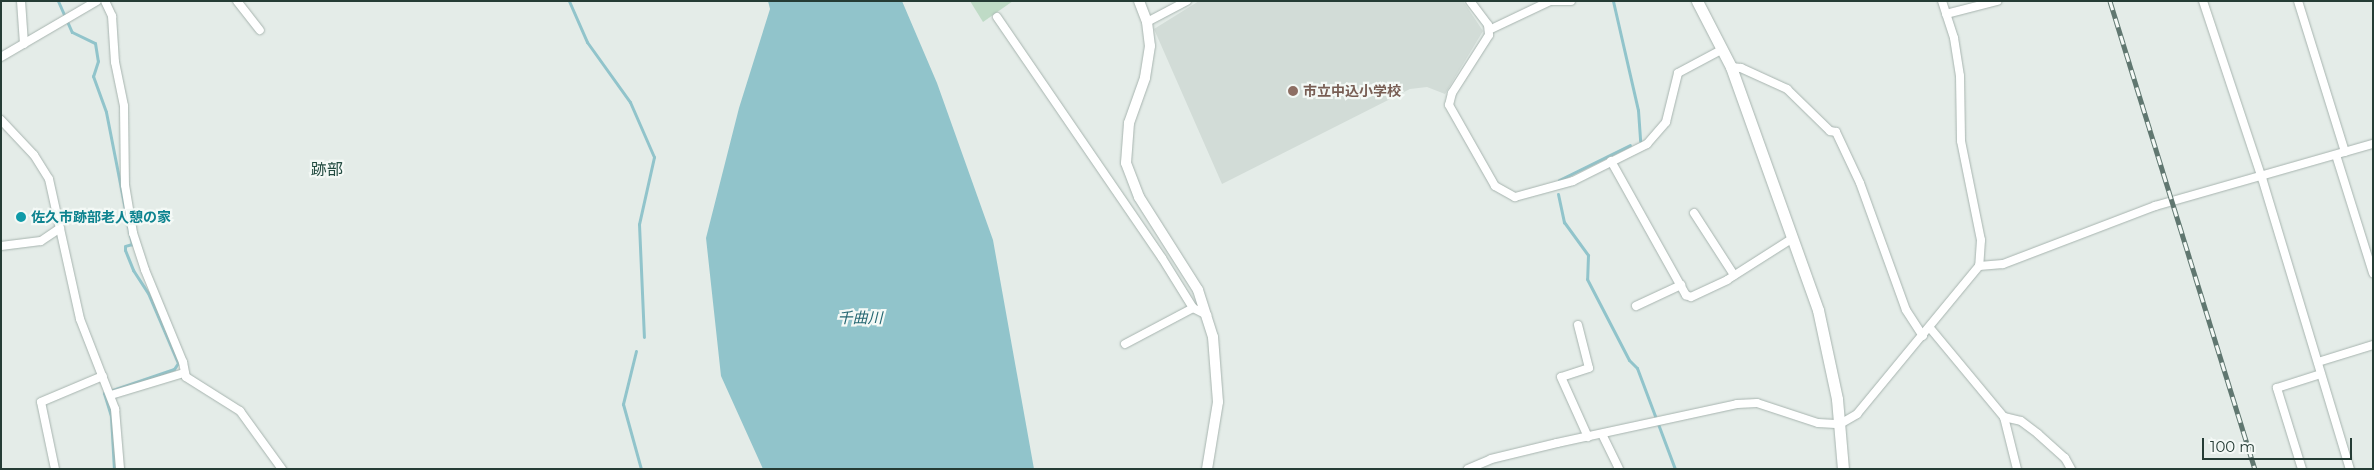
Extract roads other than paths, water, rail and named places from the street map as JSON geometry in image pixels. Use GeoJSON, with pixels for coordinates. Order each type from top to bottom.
{"type":"FeatureCollection","features":[{"type":"Feature","properties":{"kind":"main road"},"geometry":{"type":"LineString","coordinates":[[1697,1],[1731,67],[1793,238],[1827,340],[1840,424],[1842,469]]}},
{"type":"Feature","properties":{"kind":"street"},"geometry":{"type":"LineString","coordinates":[[21,1],[24,44]]}},
{"type":"Feature","properties":{"kind":"street"},"geometry":{"type":"LineString","coordinates":[[1,56],[66,21],[96,1]]}},
{"type":"Feature","properties":{"kind":"street"},"geometry":{"type":"LineString","coordinates":[[105,1],[112,16],[115,62],[124,106],[125,185],[133,233],[145,270],[183,362],[184,373],[189,379],[240,411],[282,469]]}},
{"type":"Feature","properties":{"kind":"street"},"geometry":{"type":"LineString","coordinates":[[237,1],[260,30]]}},
{"type":"Feature","properties":{"kind":"street"},"geometry":{"type":"LineString","coordinates":[[1139,1],[1147,22],[1150,46],[1145,78],[1127,136],[1128,174],[1146,210],[1185,266],[1207,315],[1219,386],[1207,469]]}},
{"type":"Feature","properties":{"kind":"street"},"geometry":{"type":"LineString","coordinates":[[1147,22],[1187,1]]}},
{"type":"Feature","properties":{"kind":"street"},"geometry":{"type":"LineString","coordinates":[[1470,1],[1490,30]]}},
{"type":"Feature","properties":{"kind":"street"},"geometry":{"type":"LineString","coordinates":[[1571,1],[1550,1],[1490,30],[1487,39],[1452,93],[1449,105],[1495,186],[1509,196],[1522,197],[1564,185],[1647,144],[1663,127],[1678,73],[1723,49]]}},
{"type":"Feature","properties":{"kind":"street"},"geometry":{"type":"LineString","coordinates":[[1468,469],[1491,459],[1665,420],[1757,403],[1818,423],[1840,424],[1857,414],[1930,328],[1979,266],[1981,240],[1961,141],[1960,76],[1954,38],[1942,1]]}},
{"type":"Feature","properties":{"kind":"street"},"geometry":{"type":"LineString","coordinates":[[1946,14],[1997,1]]}},
{"type":"Feature","properties":{"kind":"street"},"geometry":{"type":"LineString","coordinates":[[2203,1],[2262,178],[2350,469]]}},
{"type":"Feature","properties":{"kind":"street"},"geometry":{"type":"LineString","coordinates":[[2298,1],[2345,152]]}},
{"type":"Feature","properties":{"kind":"street"},"geometry":{"type":"LineString","coordinates":[[997,17],[1162,258],[1193,308],[1207,315]]}},
{"type":"Feature","properties":{"kind":"street"},"geometry":{"type":"LineString","coordinates":[[1731,67],[1741,68],[1787,89],[1830,131],[1836,132],[1860,183],[1906,310],[1923,336]]}},
{"type":"Feature","properties":{"kind":"street"},"geometry":{"type":"LineString","coordinates":[[1,120],[45,169],[80,319],[109,391],[117,422],[120,469]]}},
{"type":"Feature","properties":{"kind":"street"},"geometry":{"type":"LineString","coordinates":[[1979,266],[2003,264],[2155,206],[2262,178],[2373,144]]}},
{"type":"Feature","properties":{"kind":"street"},"geometry":{"type":"LineString","coordinates":[[2336,155],[2373,273]]}},
{"type":"Feature","properties":{"kind":"street"},"geometry":{"type":"LineString","coordinates":[[1611,161],[1681,285],[1691,297],[1734,274],[1793,238]]}},
{"type":"Feature","properties":{"kind":"street"},"geometry":{"type":"LineString","coordinates":[[1694,213],[1734,274]]}},
{"type":"Feature","properties":{"kind":"street"},"geometry":{"type":"LineString","coordinates":[[1,246],[41,241],[60,228]]}},
{"type":"Feature","properties":{"kind":"street"},"geometry":{"type":"LineString","coordinates":[[1636,306],[1681,285]]}},
{"type":"Feature","properties":{"kind":"street"},"geometry":{"type":"LineString","coordinates":[[1125,344],[1193,308]]}},
{"type":"Feature","properties":{"kind":"street"},"geometry":{"type":"LineString","coordinates":[[1578,325],[1589,368],[1561,377],[1588,437]]}},
{"type":"Feature","properties":{"kind":"street"},"geometry":{"type":"LineString","coordinates":[[1930,328],[2004,417],[2017,469]]}},
{"type":"Feature","properties":{"kind":"street"},"geometry":{"type":"LineString","coordinates":[[2318,362],[2373,345]]}},
{"type":"Feature","properties":{"kind":"street"},"geometry":{"type":"LineString","coordinates":[[109,391],[184,373]]}},
{"type":"Feature","properties":{"kind":"street"},"geometry":{"type":"LineString","coordinates":[[2302,469],[2277,388],[2321,374]]}},
{"type":"Feature","properties":{"kind":"street"},"geometry":{"type":"LineString","coordinates":[[55,469],[41,402],[103,376]]}},
{"type":"Feature","properties":{"kind":"street"},"geometry":{"type":"LineString","coordinates":[[2004,417],[2021,421],[2038,434],[2065,458],[2071,469]]}},
{"type":"Feature","properties":{"kind":"street"},"geometry":{"type":"LineString","coordinates":[[1602,434],[1619,469]]}},
{"type":"Feature","properties":{"kind":"water","name":"千曲川"},"geometry":{"type":"Polygon","coordinates":[[[768,1],[902,1],[937,83],[993,240],[1034,469],[763,469],[721,376],[706,238],[739,108],[770,9],[768,1]]]}},
{"type":"Feature","properties":{"kind":"waterway"},"geometry":{"type":"LineString","coordinates":[[58,1],[72,32],[95,43],[98,61],[93,76],[106,112],[132,244],[125,246],[125,250],[133,270],[148,293],[178,363],[174,369],[104,393],[111,416],[114,469]]}},
{"type":"Feature","properties":{"kind":"waterway"},"geometry":{"type":"LineString","coordinates":[[569,1],[587,42],[630,102],[654,157],[639,224],[644,337]]}},
{"type":"Feature","properties":{"kind":"waterway"},"geometry":{"type":"LineString","coordinates":[[1613,1],[1638,110],[1640,141]]}},
{"type":"Feature","properties":{"kind":"waterway"},"geometry":{"type":"LineString","coordinates":[[1559,180],[1630,145]]}},
{"type":"Feature","properties":{"kind":"waterway"},"geometry":{"type":"LineString","coordinates":[[1558,194],[1564,222],[1588,255],[1587,279],[1629,360],[1637,368],[1675,469]]}},
{"type":"Feature","properties":{"kind":"waterway"},"geometry":{"type":"LineString","coordinates":[[636,351],[623,404],[641,469]]}},
{"type":"Feature","properties":{"kind":"railway"},"geometry":{"type":"LineString","coordinates":[[2110,1],[2255,469]]}},
{"type":"Feature","properties":{"kind":"place","name":"市立中込小学校"},"geometry":{"type":"Point","coordinates":[1293,91]}},
{"type":"Feature","properties":{"kind":"place","name":"佐久市跡部老人憩の家"},"geometry":{"type":"Point","coordinates":[21,217]}},
{"type":"Feature","properties":{"kind":"district","name":"跡部"},"geometry":{"type":"Point","coordinates":[327,170]}}]}
